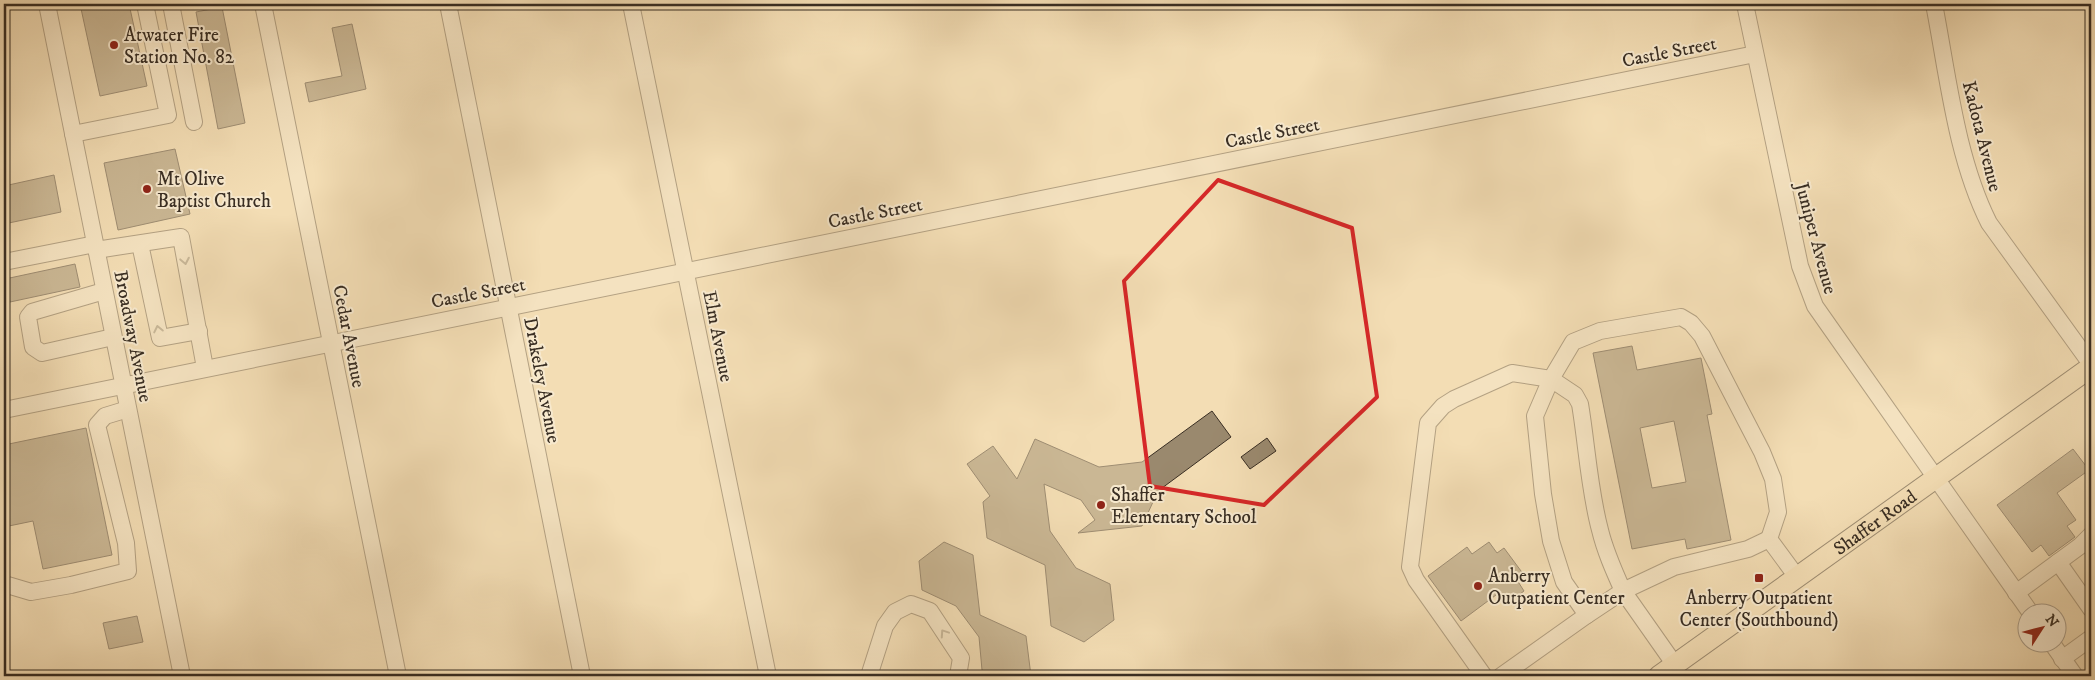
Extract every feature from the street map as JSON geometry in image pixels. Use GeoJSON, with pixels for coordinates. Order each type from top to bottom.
{"type":"FeatureCollection","features":[{"type":"Feature","properties":{"kind":"main road","name":"Shaffer Road"},"geometry":{"type":"LineString","coordinates":[[1659,676],[2091,366]]}},
{"type":"Feature","properties":{"kind":"street","name":"Broadway Avenue"},"geometry":{"type":"LineString","coordinates":[[47,4],[182,676]]}},
{"type":"Feature","properties":{"kind":"street"},"geometry":{"type":"LineString","coordinates":[[73,134],[168,115],[145,4]]}},
{"type":"Feature","properties":{"kind":"street"},"geometry":{"type":"LineString","coordinates":[[171,4],[194,122]]}},
{"type":"Feature","properties":{"kind":"street","name":"Cedar Avenue"},"geometry":{"type":"LineString","coordinates":[[263,4],[398,676]]}},
{"type":"Feature","properties":{"kind":"street","name":"Drakeley Avenue"},"geometry":{"type":"LineString","coordinates":[[448,4],[582,676]]}},
{"type":"Feature","properties":{"kind":"street","name":"Elm Avenue"},"geometry":{"type":"LineString","coordinates":[[631,4],[768,676]]}},
{"type":"Feature","properties":{"kind":"street","name":"Juniper Avenue"},"geometry":{"type":"LineString","coordinates":[[1745,4],[1800,266],[1815,306],[2023,602]]}},
{"type":"Feature","properties":{"kind":"street","name":"Kadota Avenue"},"geometry":{"type":"LineString","coordinates":[[1934,4],[1963,154],[1978,201],[1989,223],[2091,366]]}},
{"type":"Feature","properties":{"kind":"street","name":"Castle Street"},"geometry":{"type":"LineString","coordinates":[[4,410],[507,306],[1755,54]]}},
{"type":"Feature","properties":{"kind":"street"},"geometry":{"type":"LineString","coordinates":[[4,262],[96,247],[140,244],[180,236],[205,368]]}},
{"type":"Feature","properties":{"kind":"street"},"geometry":{"type":"LineString","coordinates":[[140,244],[160,338],[199,331]]}},
{"type":"Feature","properties":{"kind":"street"},"geometry":{"type":"LineString","coordinates":[[104,291],[32,312],[28,317],[33,347],[42,353],[114,337]]}},
{"type":"Feature","properties":{"kind":"street"},"geometry":{"type":"LineString","coordinates":[[1501,676],[1623,591],[1674,567],[1748,549],[1769,539],[1778,512],[1773,479],[1748,423],[1702,336],[1691,323],[1681,317],[1653,320],[1600,331],[1572,342],[1551,379],[1535,416],[1543,494],[1552,541],[1564,582],[1586,615]]}},
{"type":"Feature","properties":{"kind":"street"},"geometry":{"type":"LineString","coordinates":[[1484,676],[1416,580],[1410,567],[1428,423],[1443,406],[1454,399],[1512,373],[1551,379],[1575,395],[1580,404],[1590,481],[1600,530],[1610,563],[1623,591],[1675,664]]}},
{"type":"Feature","properties":{"kind":"street"},"geometry":{"type":"LineString","coordinates":[[4,584],[31,592],[71,585],[128,571],[126,543],[97,426],[105,416],[128,409]]}},
{"type":"Feature","properties":{"kind":"street"},"geometry":{"type":"LineString","coordinates":[[1769,539],[1797,578]]}},
{"type":"Feature","properties":{"kind":"street"},"geometry":{"type":"LineString","coordinates":[[2016,593],[2058,562],[2089,544]]}},
{"type":"Feature","properties":{"kind":"street"},"geometry":{"type":"LineString","coordinates":[[2058,562],[2091,609]]}},
{"type":"Feature","properties":{"kind":"street"},"geometry":{"type":"LineString","coordinates":[[869,676],[885,626],[895,612],[911,604],[930,611],[961,658],[958,676]]}},
{"type":"Feature","properties":{"kind":"street"},"geometry":{"type":"LineString","coordinates":[[2062,659],[2091,638]]}},
{"type":"Feature","properties":{"kind":"street"},"geometry":{"type":"LineString","coordinates":[[2057,652],[2074,676]]}},
{"type":"Feature","properties":{"kind":"highlighted area"},"geometry":{"type":"Polygon","coordinates":[[[1218,180],[1352,228],[1377,397],[1264,505],[1150,486],[1124,281],[1218,180]]]}},
{"type":"Feature","properties":{"kind":"building","name":"Atwater Fire Station No. 82"},"geometry":{"type":"Polygon","coordinates":[[[80,4],[129,4],[147,86],[100,96],[80,4]]]}},
{"type":"Feature","properties":{"kind":"building"},"geometry":{"type":"Polygon","coordinates":[[[222,7],[245,123],[218,129],[196,12],[222,7]]]}},
{"type":"Feature","properties":{"kind":"building"},"geometry":{"type":"Polygon","coordinates":[[[352,24],[366,89],[309,102],[305,83],[342,76],[332,28],[352,24]]]}},
{"type":"Feature","properties":{"kind":"building","name":"Mt Olive Baptist Church"},"geometry":{"type":"Polygon","coordinates":[[[175,149],[190,214],[118,230],[104,163],[175,149]]]}},
{"type":"Feature","properties":{"kind":"building"},"geometry":{"type":"Polygon","coordinates":[[[54,175],[61,212],[4,224],[4,186],[54,175]]]}},
{"type":"Feature","properties":{"kind":"building"},"geometry":{"type":"Polygon","coordinates":[[[75,264],[80,287],[10,302],[5,279],[75,264]]]}},
{"type":"Feature","properties":{"kind":"building"},"geometry":{"type":"Polygon","coordinates":[[[1632,346],[1637,370],[1701,358],[1712,414],[1707,415],[1731,540],[1687,549],[1685,539],[1632,549],[1593,353],[1632,346]],[[1674,421],[1640,428],[1652,488],[1686,482],[1674,421]]]}},
{"type":"Feature","properties":{"kind":"building"},"geometry":{"type":"Polygon","coordinates":[[[1212,411],[1231,437],[1158,491],[1142,526],[1078,533],[1095,520],[1081,500],[1044,484],[1050,531],[1076,568],[1110,584],[1114,620],[1084,642],[1051,626],[1045,565],[987,538],[983,502],[990,496],[967,464],[993,446],[1017,479],[1035,439],[1099,467],[1142,462],[1212,411]]]}},
{"type":"Feature","properties":{"kind":"building"},"geometry":{"type":"Polygon","coordinates":[[[86,428],[112,555],[43,569],[33,521],[4,527],[4,445],[86,428]]]}},
{"type":"Feature","properties":{"kind":"building"},"geometry":{"type":"Polygon","coordinates":[[[1267,438],[1276,451],[1250,469],[1241,457],[1267,438]]]}},
{"type":"Feature","properties":{"kind":"building"},"geometry":{"type":"Polygon","coordinates":[[[2073,449],[2089,470],[2057,493],[2076,520],[2067,526],[2075,537],[2049,556],[2041,545],[2032,552],[1997,505],[2073,449]]]}},
{"type":"Feature","properties":{"kind":"building"},"geometry":{"type":"Polygon","coordinates":[[[944,542],[973,555],[980,615],[1026,636],[1031,676],[996,676],[982,670],[979,637],[956,606],[922,590],[919,561],[944,542]]]}},
{"type":"Feature","properties":{"kind":"building","name":"Anberry Outpatient Center"},"geometry":{"type":"Polygon","coordinates":[[[1489,542],[1497,553],[1504,548],[1524,575],[1517,580],[1524,591],[1508,603],[1500,592],[1461,621],[1428,576],[1467,547],[1472,554],[1489,542]]]}},
{"type":"Feature","properties":{"kind":"building"},"geometry":{"type":"Polygon","coordinates":[[[137,616],[143,642],[109,649],[103,623],[137,616]]]}},
{"type":"Feature","properties":{"kind":"place","name":"Atwater Fire Station No. 82"},"geometry":{"type":"Point","coordinates":[114,45]}},
{"type":"Feature","properties":{"kind":"place","name":"Mt Olive Baptist Church"},"geometry":{"type":"Point","coordinates":[147,189]}},
{"type":"Feature","properties":{"kind":"place","name":"Shaffer Elementary School"},"geometry":{"type":"Point","coordinates":[1101,505]}},
{"type":"Feature","properties":{"kind":"place","name":"Anberry Outpatient Center (Southbound)"},"geometry":{"type":"Point","coordinates":[1759,578]}},
{"type":"Feature","properties":{"kind":"place","name":"Anberry Outpatient Center"},"geometry":{"type":"Point","coordinates":[1478,586]}}]}
